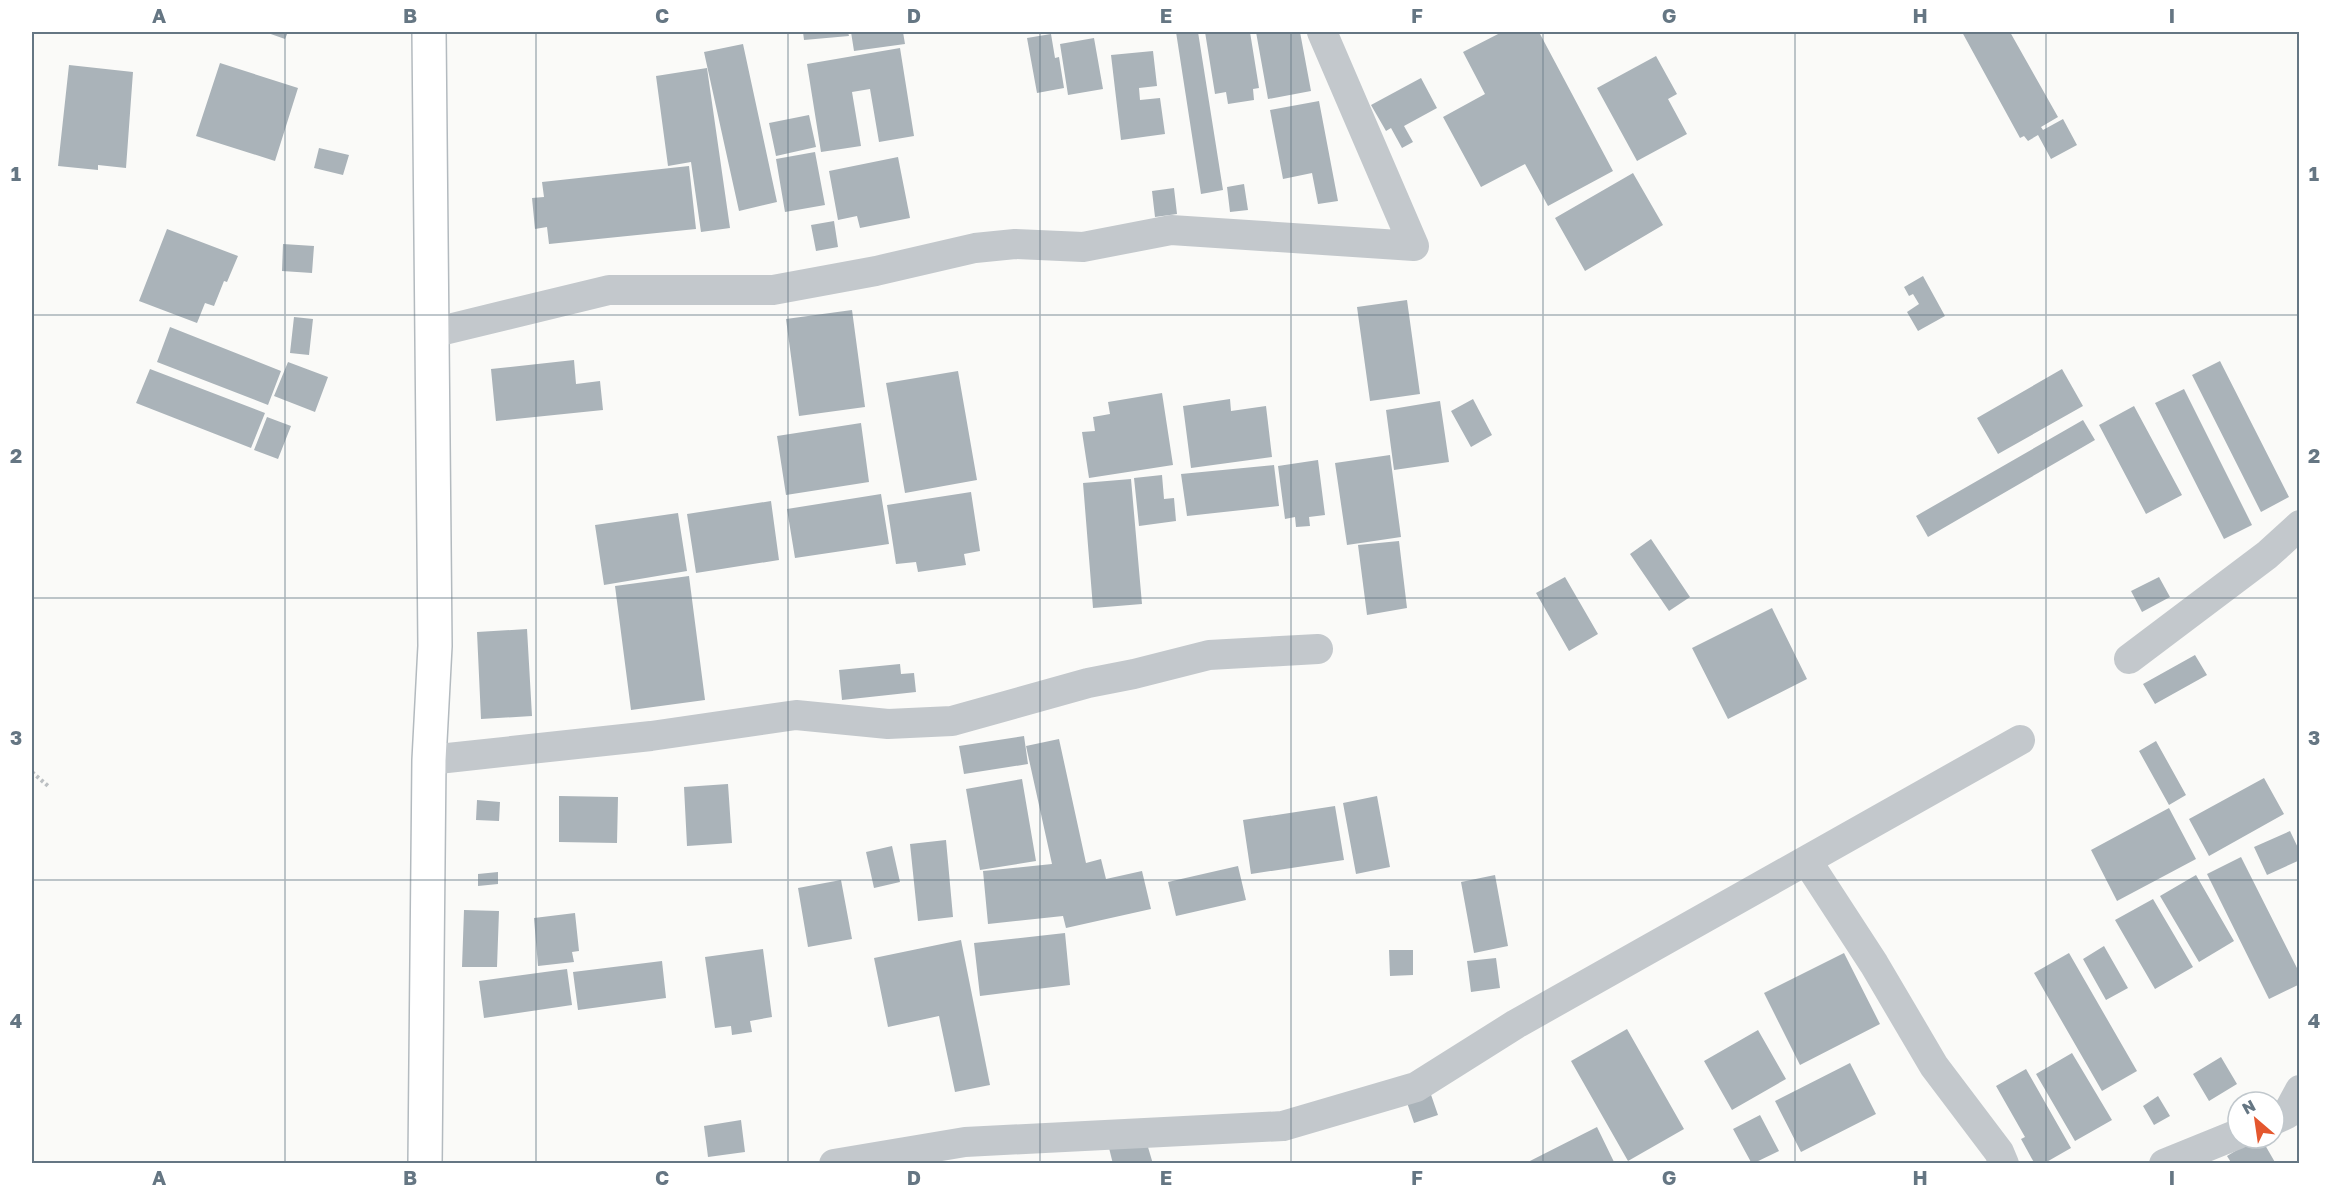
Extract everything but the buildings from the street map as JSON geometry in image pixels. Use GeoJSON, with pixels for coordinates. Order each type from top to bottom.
{"type":"FeatureCollection","features":[{"type":"Feature","properties":{"kind":"street"},"geometry":{"type":"LineString","coordinates":[[425,1164],[429,760],[435,646],[429,32]]}},
{"type":"Feature","properties":{"kind":"street"},"geometry":{"type":"LineString","coordinates":[[432,333],[609,290],[773,290],[876,271],[975,248],[1016,244],[1083,247],[1171,230],[1414,246],[1323,32]]}},
{"type":"Feature","properties":{"kind":"street"},"geometry":{"type":"LineString","coordinates":[[2128,659],[2267,555],[2300,525]]}},
{"type":"Feature","properties":{"kind":"street"},"geometry":{"type":"LineString","coordinates":[[429,760],[651,736],[796,715],[888,724],[952,721],[1088,682],[1134,674],[1209,655],[1318,649]]}},
{"type":"Feature","properties":{"kind":"street"},"geometry":{"type":"LineString","coordinates":[[834,1164],[965,1142],[1283,1126],[1416,1087],[1516,1024],[2020,740]]}},
{"type":"Feature","properties":{"kind":"street"},"geometry":{"type":"LineString","coordinates":[[1808,861],[1874,964],[1934,1066],[1999,1152],[2004,1164]]}},
{"type":"Feature","properties":{"kind":"street"},"geometry":{"type":"LineString","coordinates":[[2286,1114],[2300,1090]]}},
{"type":"Feature","properties":{"kind":"street"},"geometry":{"type":"LineString","coordinates":[[2164,1164],[2226,1139]]}},
{"type":"Feature","properties":{"kind":"path"},"geometry":{"type":"LineString","coordinates":[[32,772],[48,786]]}}]}
